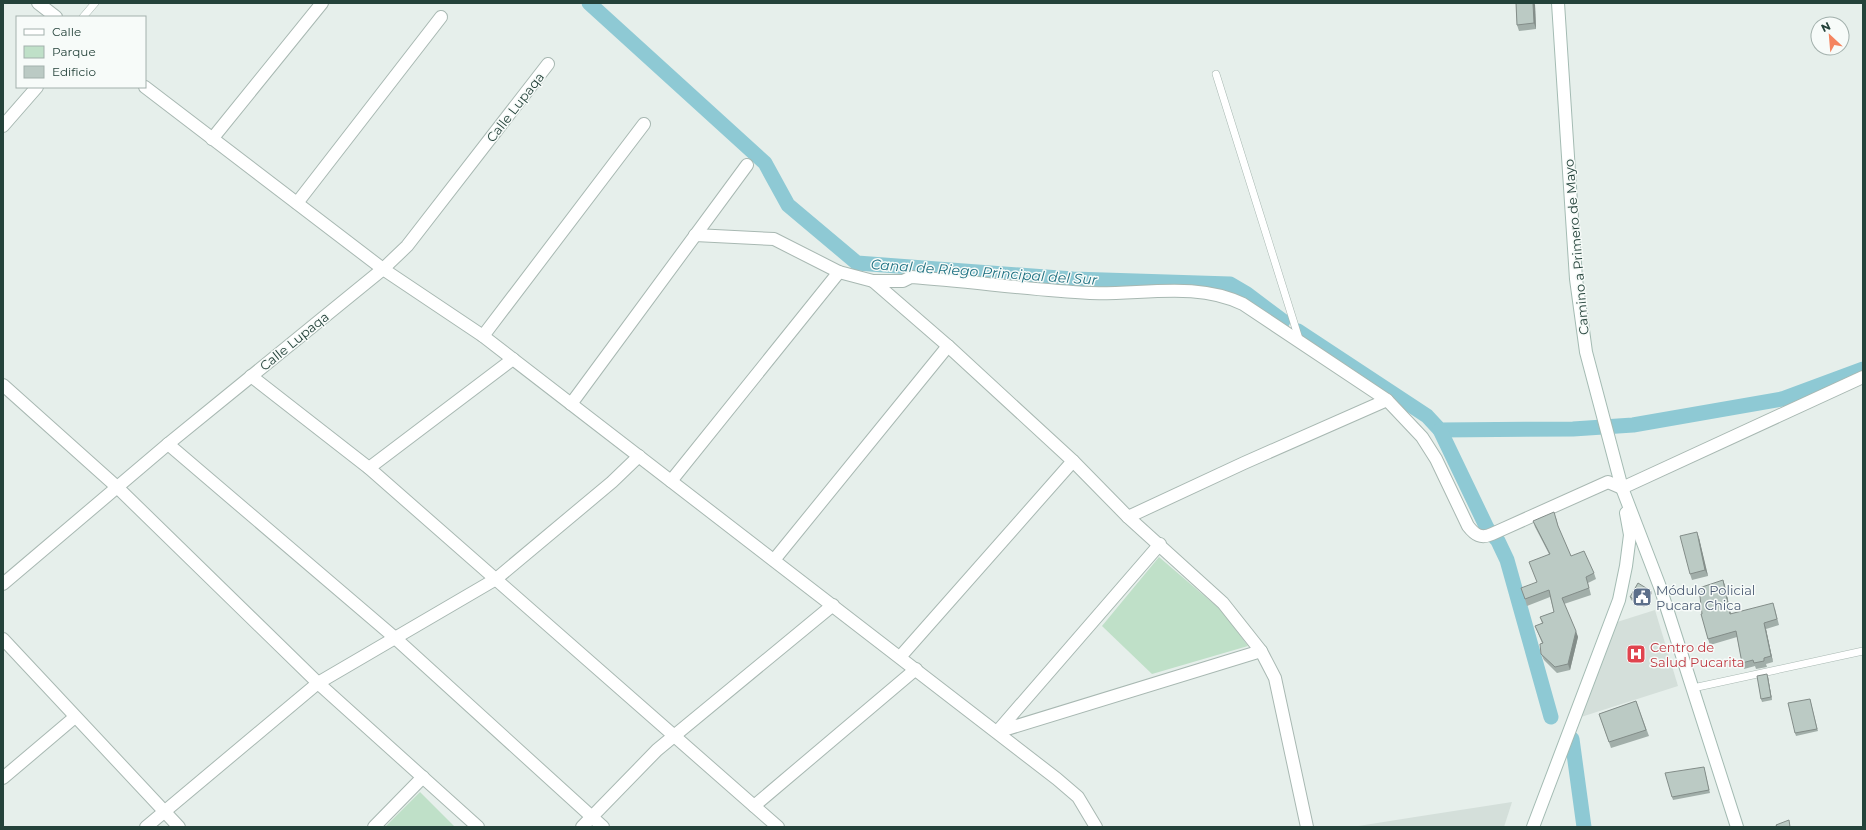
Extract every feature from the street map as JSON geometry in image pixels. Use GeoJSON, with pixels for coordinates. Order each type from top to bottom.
{"type":"FeatureCollection","features":[{"type":"Feature","properties":{"kind":"street"},"geometry":{"type":"LineString","coordinates":[[38,3],[55,16]]}},
{"type":"Feature","properties":{"kind":"street"},"geometry":{"type":"LineString","coordinates":[[212,139],[322,3]]}},
{"type":"Feature","properties":{"kind":"street","name":"Camino a Primero de Mayo"},"geometry":{"type":"LineString","coordinates":[[1558,3],[1576,279],[1586,352],[1622,488],[1660,587],[1694,688],[1737,827]]}},
{"type":"Feature","properties":{"kind":"street"},"geometry":{"type":"LineString","coordinates":[[297,204],[441,17]]}},
{"type":"Feature","properties":{"kind":"street","name":"Calle Lupaqa"},"geometry":{"type":"LineString","coordinates":[[3,584],[168,444],[383,269],[407,246],[548,64]]}},
{"type":"Feature","properties":{"kind":"street"},"geometry":{"type":"LineString","coordinates":[[3,126],[36,88]]}},
{"type":"Feature","properties":{"kind":"street"},"geometry":{"type":"LineString","coordinates":[[146,88],[383,269],[483,336],[997,732],[1057,779],[1078,798],[1096,827]]}},
{"type":"Feature","properties":{"kind":"street"},"geometry":{"type":"LineString","coordinates":[[483,336],[644,124]]}},
{"type":"Feature","properties":{"kind":"street"},"geometry":{"type":"LineString","coordinates":[[571,404],[747,165]]}},
{"type":"Feature","properties":{"kind":"street"},"geometry":{"type":"LineString","coordinates":[[695,235],[774,239],[839,272],[873,281],[903,281],[911,277],[1090,292],[1196,291],[1229,297],[1243,304],[1387,400],[1422,437],[1436,460],[1468,526],[1475,534],[1481,537],[1492,534],[1608,482],[1622,488],[1863,377]]}},
{"type":"Feature","properties":{"kind":"street"},"geometry":{"type":"LineString","coordinates":[[671,481],[839,272]]}},
{"type":"Feature","properties":{"kind":"street"},"geometry":{"type":"LineString","coordinates":[[873,281],[948,346],[1073,461],[1128,517],[1160,544],[1223,603],[1261,651],[1275,678],[1307,827]]}},
{"type":"Feature","properties":{"kind":"street"},"geometry":{"type":"LineString","coordinates":[[774,560],[948,346]]}},
{"type":"Feature","properties":{"kind":"street"},"geometry":{"type":"LineString","coordinates":[[369,468],[513,360]]}},
{"type":"Feature","properties":{"kind":"street"},"geometry":{"type":"LineString","coordinates":[[251,376],[369,468],[778,827]]}},
{"type":"Feature","properties":{"kind":"street"},"geometry":{"type":"LineString","coordinates":[[3,386],[117,487],[318,682],[478,827]]}},
{"type":"Feature","properties":{"kind":"street"},"geometry":{"type":"LineString","coordinates":[[1128,517],[1251,460],[1387,400]]}},
{"type":"Feature","properties":{"kind":"street"},"geometry":{"type":"LineString","coordinates":[[168,444],[394,637],[603,827]]}},
{"type":"Feature","properties":{"kind":"street"},"geometry":{"type":"LineString","coordinates":[[146,827],[318,682],[496,579],[612,482],[639,456]]}},
{"type":"Feature","properties":{"kind":"street"},"geometry":{"type":"LineString","coordinates":[[900,657],[1073,461]]}},
{"type":"Feature","properties":{"kind":"street"},"geometry":{"type":"LineString","coordinates":[[1533,827],[1619,600],[1630,536],[1622,488]]}},
{"type":"Feature","properties":{"kind":"street"},"geometry":{"type":"LineString","coordinates":[[997,732],[1160,544]]}},
{"type":"Feature","properties":{"kind":"street"},"geometry":{"type":"LineString","coordinates":[[582,827],[658,750],[833,605]]}},
{"type":"Feature","properties":{"kind":"street"},"geometry":{"type":"LineString","coordinates":[[3,639],[179,827]]}},
{"type":"Feature","properties":{"kind":"street"},"geometry":{"type":"LineString","coordinates":[[997,732],[1261,651]]}},
{"type":"Feature","properties":{"kind":"street"},"geometry":{"type":"LineString","coordinates":[[754,806],[916,669]]}},
{"type":"Feature","properties":{"kind":"street"},"geometry":{"type":"LineString","coordinates":[[3,778],[75,717]]}},
{"type":"Feature","properties":{"kind":"street"},"geometry":{"type":"LineString","coordinates":[[374,827],[423,777]]}},
{"type":"Feature","properties":{"kind":"lane"},"geometry":{"type":"LineString","coordinates":[[84,16],[95,3]]}},
{"type":"Feature","properties":{"kind":"lane"},"geometry":{"type":"LineString","coordinates":[[1216,74],[1300,342]]}},
{"type":"Feature","properties":{"kind":"lane"},"geometry":{"type":"LineString","coordinates":[[1694,688],[1863,651]]}},
{"type":"Feature","properties":{"kind":"shaded area","name":"Centro de Salud Pucarita"},"geometry":{"type":"Polygon","coordinates":[[[1655,610],[1678,686],[1581,717],[1617,622],[1655,610]]]}},
{"type":"Feature","properties":{"kind":"shaded area"},"geometry":{"type":"Polygon","coordinates":[[[1512,802],[1504,827],[1352,827],[1415,817],[1512,802]]]}},
{"type":"Feature","properties":{"kind":"green space"},"geometry":{"type":"Polygon","coordinates":[[[1159,557],[1222,611],[1248,646],[1152,674],[1102,626],[1159,557]]]}},
{"type":"Feature","properties":{"kind":"green space"},"geometry":{"type":"Polygon","coordinates":[[[420,792],[455,827],[385,827],[420,792]]]}},
{"type":"Feature","properties":{"kind":"building"},"geometry":{"type":"Polygon","coordinates":[[[1516,3],[1533,3],[1534,23],[1517,25],[1516,3]]]}},
{"type":"Feature","properties":{"kind":"building"},"geometry":{"type":"Polygon","coordinates":[[[1554,512],[1558,526],[1571,556],[1584,551],[1594,573],[1586,577],[1589,588],[1562,598],[1576,631],[1568,664],[1555,667],[1541,654],[1540,644],[1543,643],[1535,626],[1543,623],[1540,617],[1554,612],[1549,590],[1525,599],[1521,588],[1537,582],[1529,562],[1550,554],[1533,521],[1554,512]]]}},
{"type":"Feature","properties":{"kind":"building"},"geometry":{"type":"Polygon","coordinates":[[[1697,532],[1705,570],[1690,574],[1680,536],[1697,532]]]}},
{"type":"Feature","properties":{"kind":"building"},"geometry":{"type":"Polygon","coordinates":[[[1723,580],[1730,614],[1773,603],[1777,619],[1764,623],[1771,656],[1764,658],[1764,661],[1754,663],[1753,660],[1742,663],[1736,631],[1708,639],[1701,614],[1699,588],[1723,580]]]}},
{"type":"Feature","properties":{"kind":"building"},"geometry":{"type":"Polygon","coordinates":[[[1638,583],[1651,591],[1643,604],[1630,597],[1638,583]]]}},
{"type":"Feature","properties":{"kind":"building"},"geometry":{"type":"Polygon","coordinates":[[[1767,674],[1771,697],[1761,699],[1757,676],[1767,674]]]}},
{"type":"Feature","properties":{"kind":"building"},"geometry":{"type":"Polygon","coordinates":[[[1810,699],[1817,729],[1795,733],[1788,703],[1810,699]]]}},
{"type":"Feature","properties":{"kind":"building"},"geometry":{"type":"Polygon","coordinates":[[[1636,701],[1646,730],[1609,742],[1599,714],[1636,701]]]}},
{"type":"Feature","properties":{"kind":"building"},"geometry":{"type":"Polygon","coordinates":[[[1704,767],[1709,790],[1672,797],[1665,773],[1704,767]]]}},
{"type":"Feature","properties":{"kind":"building"},"geometry":{"type":"Polygon","coordinates":[[[1789,820],[1790,827],[1777,827],[1776,825],[1789,820]]]}},
{"type":"Feature","properties":{"kind":"waterway","name":"Canal de Riego Principal del Sur"},"geometry":{"type":"LineString","coordinates":[[589,3],[765,163],[788,205],[857,263],[1073,279],[1230,284],[1247,294],[1283,321]]}},
{"type":"Feature","properties":{"kind":"waterway","name":"Canal de Riego Principal del Sur"},"geometry":{"type":"LineString","coordinates":[[1298,331],[1427,416],[1440,430],[1573,429],[1633,425],[1782,399],[1863,369]]}},
{"type":"Feature","properties":{"kind":"waterway"},"geometry":{"type":"LineString","coordinates":[[1440,430],[1487,528],[1498,541],[1507,560],[1551,717]]}},
{"type":"Feature","properties":{"kind":"waterway"},"geometry":{"type":"LineString","coordinates":[[1572,739],[1584,827]]}},
{"type":"Feature","properties":{"kind":"place","name":"Módulo Policial Pucara Chica"},"geometry":{"type":"Point","coordinates":[1642,597]}},
{"type":"Feature","properties":{"kind":"place","name":"Centro de Salud Pucarita"},"geometry":{"type":"Point","coordinates":[1636,654]}}]}
